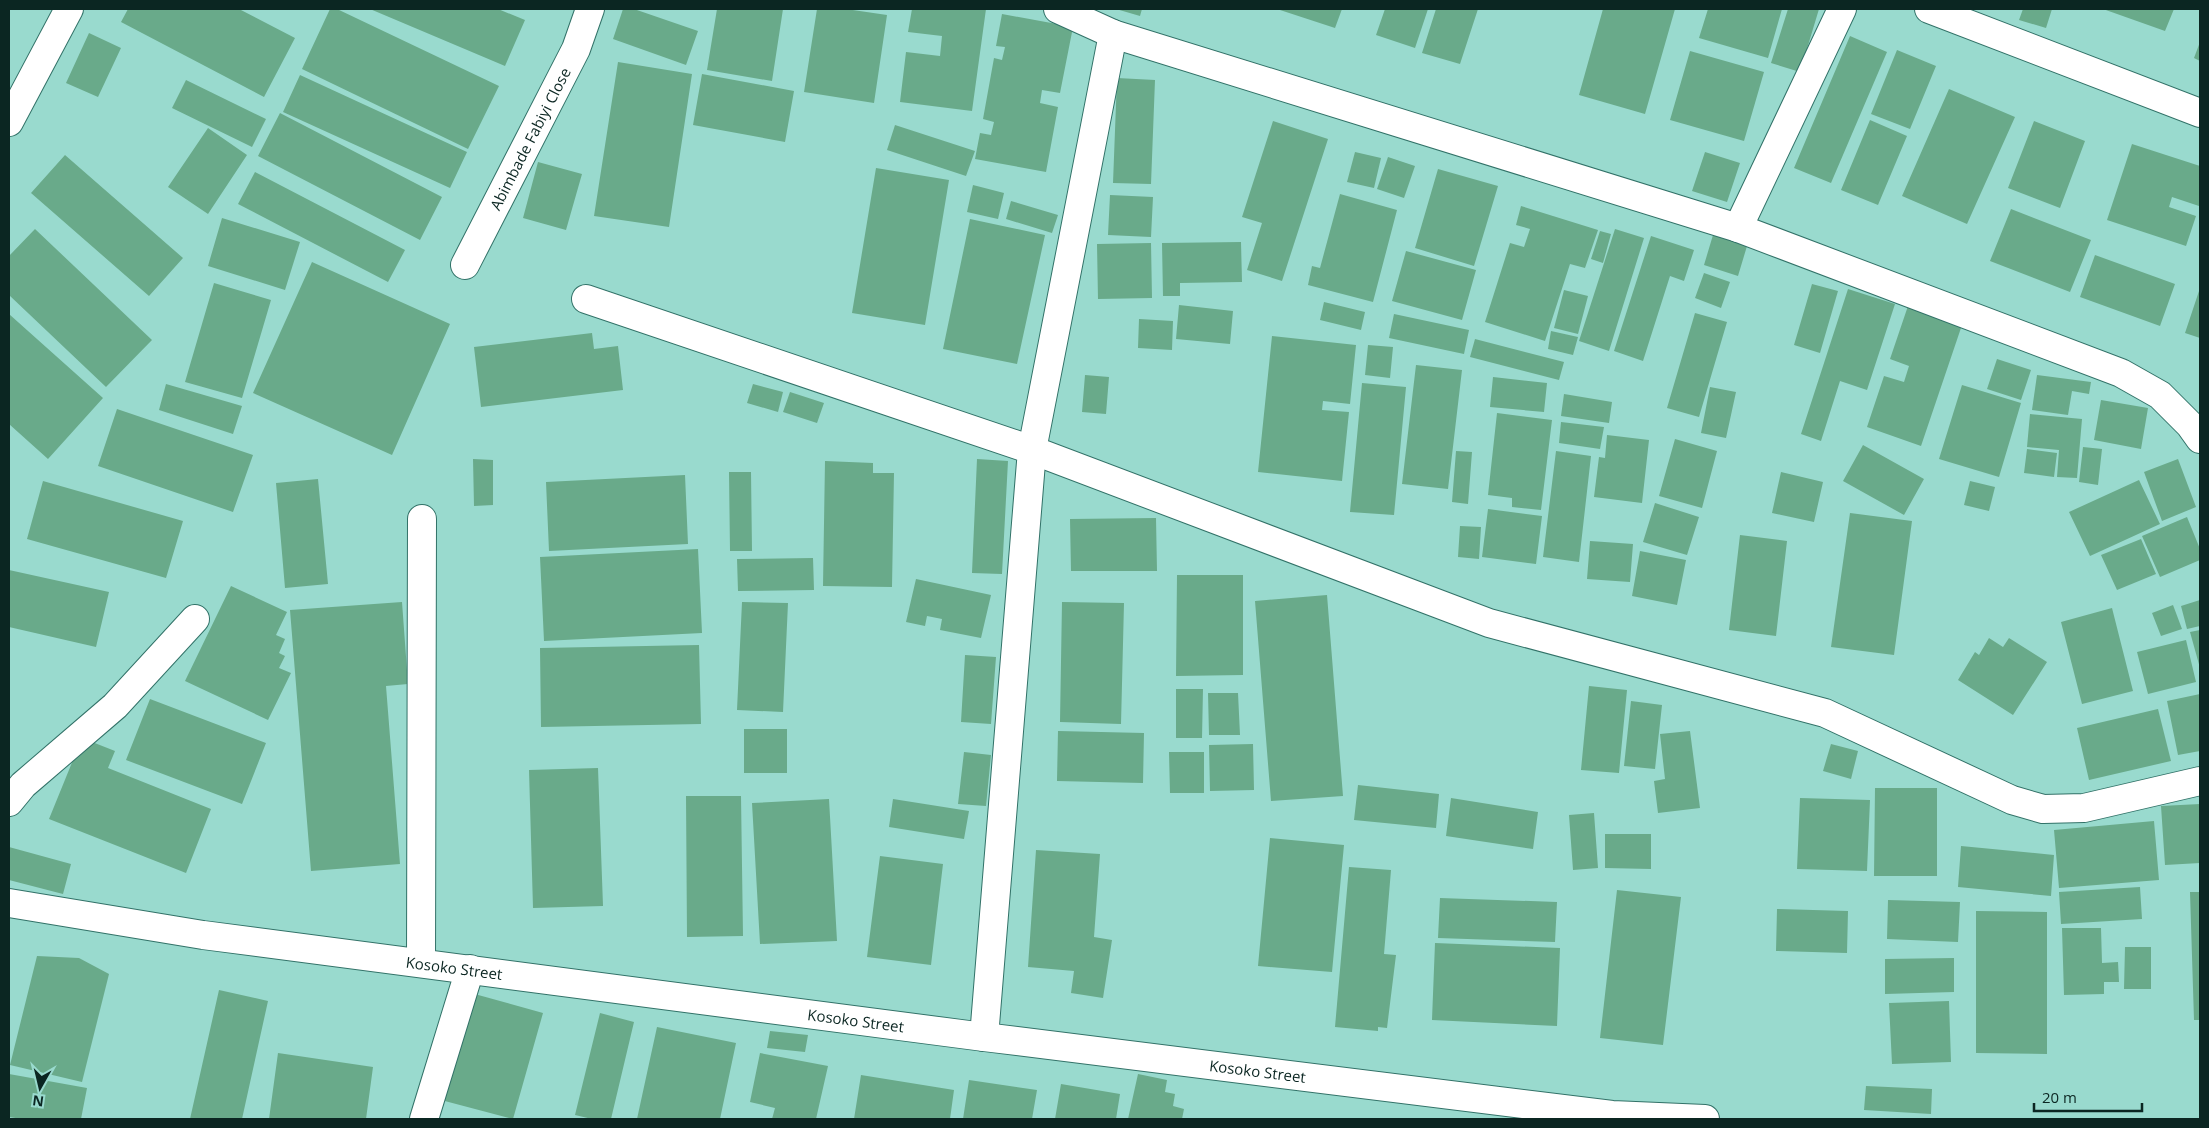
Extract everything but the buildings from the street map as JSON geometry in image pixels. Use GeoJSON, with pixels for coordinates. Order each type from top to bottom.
{"type":"FeatureCollection","features":[{"type":"Feature","properties":{"kind":"street"},"geometry":{"type":"LineString","coordinates":[[9,122],[69,9]]}},
{"type":"Feature","properties":{"kind":"street","name":"Abimbade Fabiyi Close"},"geometry":{"type":"LineString","coordinates":[[465,265],[576,49],[590,9]]}},
{"type":"Feature","properties":{"kind":"street"},"geometry":{"type":"LineString","coordinates":[[1058,9],[1112,34],[1738,228],[2121,373],[2160,395],[2190,425],[2200,439]]}},
{"type":"Feature","properties":{"kind":"street"},"geometry":{"type":"LineString","coordinates":[[1738,228],[1842,9]]}},
{"type":"Feature","properties":{"kind":"street"},"geometry":{"type":"LineString","coordinates":[[1929,9],[2200,113]]}},
{"type":"Feature","properties":{"kind":"street"},"geometry":{"type":"LineString","coordinates":[[984,1037],[1032,450],[1112,34]]}},
{"type":"Feature","properties":{"kind":"street"},"geometry":{"type":"LineString","coordinates":[[586,299],[1032,450],[1489,623],[1825,713],[2012,800],[2042,809],[2084,808],[2200,782]]}},
{"type":"Feature","properties":{"kind":"street"},"geometry":{"type":"LineString","coordinates":[[421,963],[422,519]]}},
{"type":"Feature","properties":{"kind":"street"},"geometry":{"type":"LineString","coordinates":[[9,802],[23,785],[115,706],[195,619]]}},
{"type":"Feature","properties":{"kind":"street","name":"Kosoko Street"},"geometry":{"type":"LineString","coordinates":[[9,903],[203,935],[470,968],[984,1037],[1612,1115],[1705,1119]]}},
{"type":"Feature","properties":{"kind":"street"},"geometry":{"type":"LineString","coordinates":[[424,1119],[470,968]]}}]}
